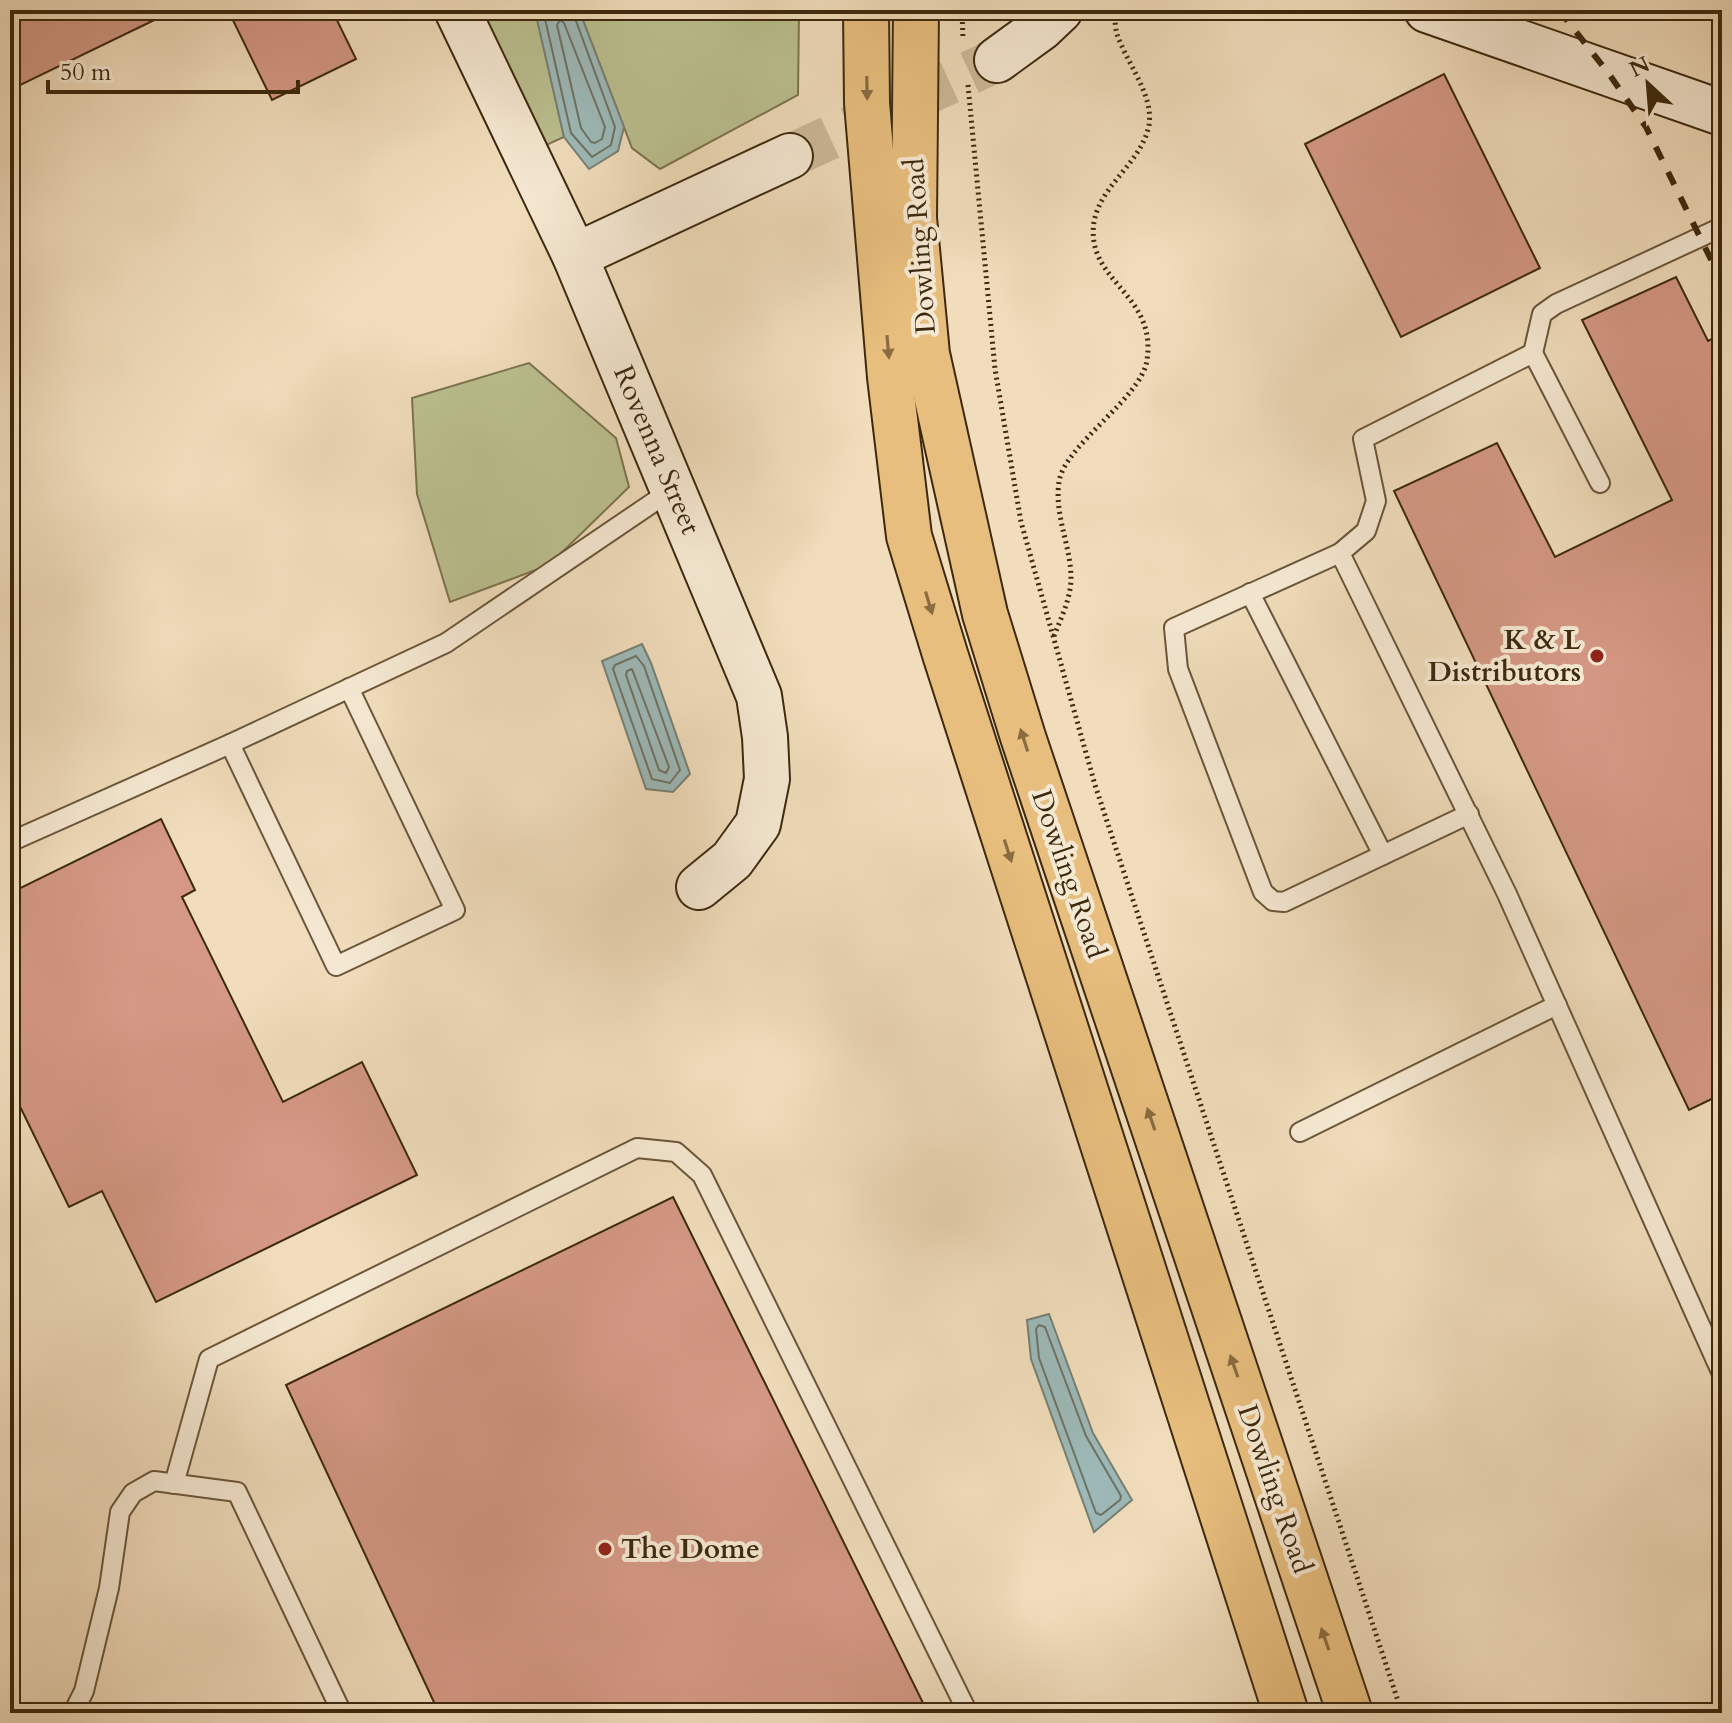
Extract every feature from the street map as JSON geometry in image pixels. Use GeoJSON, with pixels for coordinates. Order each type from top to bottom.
{"type":"FeatureCollection","features":[{"type":"Feature","properties":{"kind":"main road","name":"Dowling Road"},"geometry":{"type":"LineString","coordinates":[[866,10],[868,118],[890,377],[909,536],[1286,1713]]}},
{"type":"Feature","properties":{"kind":"main road","name":"Dowling Road"},"geometry":{"type":"LineString","coordinates":[[916,10],[914,218],[927,354],[985,614],[1023,737],[1350,1713]]}},
{"type":"Feature","properties":{"kind":"street","name":"Rovenna Street"},"geometry":{"type":"LineString","coordinates":[[457,10],[575,256],[759,696],[767,779],[758,824],[732,860],[699,887]]}},
{"type":"Feature","properties":{"kind":"street"},"geometry":{"type":"LineString","coordinates":[[976,63],[1060,10]]}},
{"type":"Feature","properties":{"kind":"street"},"geometry":{"type":"LineString","coordinates":[[1427,10],[1722,113]]}},
{"type":"Feature","properties":{"kind":"street"},"geometry":{"type":"LineString","coordinates":[[575,256],[790,156]]}},
{"type":"Feature","properties":{"kind":"lane"},"geometry":{"type":"LineString","coordinates":[[1600,483],[1533,353],[1542,314],[1556,304],[1722,227]]}},
{"type":"Feature","properties":{"kind":"lane"},"geometry":{"type":"LineString","coordinates":[[1469,814],[1284,902],[1273,901],[1263,892],[1178,669],[1174,628],[1340,553],[1366,531],[1376,501],[1363,439],[1533,353]]}},
{"type":"Feature","properties":{"kind":"lane"},"geometry":{"type":"LineString","coordinates":[[10,842],[446,643],[673,489]]}},
{"type":"Feature","properties":{"kind":"lane"},"geometry":{"type":"LineString","coordinates":[[1340,553],[1469,814],[1722,1374]]}},
{"type":"Feature","properties":{"kind":"lane"},"geometry":{"type":"LineString","coordinates":[[1250,593],[1383,855]]}},
{"type":"Feature","properties":{"kind":"lane"},"geometry":{"type":"LineString","coordinates":[[230,744],[336,966],[455,910],[349,688]]}},
{"type":"Feature","properties":{"kind":"lane"},"geometry":{"type":"LineString","coordinates":[[1300,1132],[1557,1005]]}},
{"type":"Feature","properties":{"kind":"lane"},"geometry":{"type":"LineString","coordinates":[[174,1484],[209,1359],[637,1148],[676,1152],[702,1175],[968,1713]]}},
{"type":"Feature","properties":{"kind":"lane"},"geometry":{"type":"LineString","coordinates":[[73,1713],[84,1691],[109,1588],[120,1512],[133,1493],[154,1481],[237,1492],[342,1713]]}},
{"type":"Feature","properties":{"kind":"path"},"geometry":{"type":"LineString","coordinates":[[962,10],[976,63],[995,369],[1021,522],[1095,785],[1402,1713]]}},
{"type":"Feature","properties":{"kind":"path"},"geometry":{"type":"LineString","coordinates":[[1053,637],[1065,609],[1071,578],[1058,503],[1059,478],[1070,459],[1130,390],[1147,363],[1147,330],[1130,297],[1104,265],[1095,246],[1092,225],[1102,198],[1143,144],[1150,121],[1145,96],[1117,32],[1114,10]]}},
{"type":"Feature","properties":{"kind":"green space"},"geometry":{"type":"Polygon","coordinates":[[[479,10],[536,10],[564,137],[542,147],[479,10]]]}},
{"type":"Feature","properties":{"kind":"green space"},"geometry":{"type":"Polygon","coordinates":[[[579,10],[799,10],[798,95],[660,169],[632,148],[579,10]]]}},
{"type":"Feature","properties":{"kind":"green space"},"geometry":{"type":"Polygon","coordinates":[[[529,363],[616,438],[629,487],[549,565],[450,602],[417,494],[412,398],[529,363]]]}},
{"type":"Feature","properties":{"kind":"water"},"geometry":{"type":"Polygon","coordinates":[[[579,10],[624,127],[618,151],[589,169],[564,137],[535,11],[579,10]]]}},
{"type":"Feature","properties":{"kind":"water"},"geometry":{"type":"Polygon","coordinates":[[[642,644],[690,774],[673,792],[646,789],[602,661],[642,644]]]}},
{"type":"Feature","properties":{"kind":"water"},"geometry":{"type":"Polygon","coordinates":[[[1049,1314],[1093,1433],[1132,1500],[1094,1532],[1031,1359],[1027,1320],[1049,1314]]]}},
{"type":"Feature","properties":{"kind":"building"},"geometry":{"type":"Polygon","coordinates":[[[10,10],[175,10],[10,90],[10,10]]]}},
{"type":"Feature","properties":{"kind":"building"},"geometry":{"type":"Polygon","coordinates":[[[228,10],[332,10],[356,59],[272,100],[228,10]]]}},
{"type":"Feature","properties":{"kind":"building"},"geometry":{"type":"Polygon","coordinates":[[[1444,74],[1540,268],[1401,337],[1305,144],[1444,74]]]}},
{"type":"Feature","properties":{"kind":"building","name":"K & L Distributors"},"geometry":{"type":"Polygon","coordinates":[[[1676,277],[1708,341],[1722,334],[1722,1094],[1689,1110],[1394,491],[1497,443],[1555,557],[1672,500],[1582,320],[1676,277]]]}},
{"type":"Feature","properties":{"kind":"building"},"geometry":{"type":"Polygon","coordinates":[[[161,819],[195,890],[182,897],[283,1102],[362,1062],[417,1175],[156,1302],[102,1191],[69,1207],[10,1086],[10,893],[161,819]]]}},
{"type":"Feature","properties":{"kind":"building","name":"The Dome"},"geometry":{"type":"Polygon","coordinates":[[[673,1197],[928,1713],[439,1713],[286,1385],[673,1197]]]}},
{"type":"Feature","properties":{"kind":"tunnel"},"geometry":{"type":"LineString","coordinates":[[790,156],[997,60]]}},
{"type":"Feature","properties":{"kind":"railway"},"geometry":{"type":"LineString","coordinates":[[1559,10],[1646,127],[1722,282]]}},
{"type":"Feature","properties":{"kind":"place","name":"K & L Distributors"},"geometry":{"type":"Point","coordinates":[1597,656]}},
{"type":"Feature","properties":{"kind":"place","name":"The Dome"},"geometry":{"type":"Point","coordinates":[605,1549]}}]}
